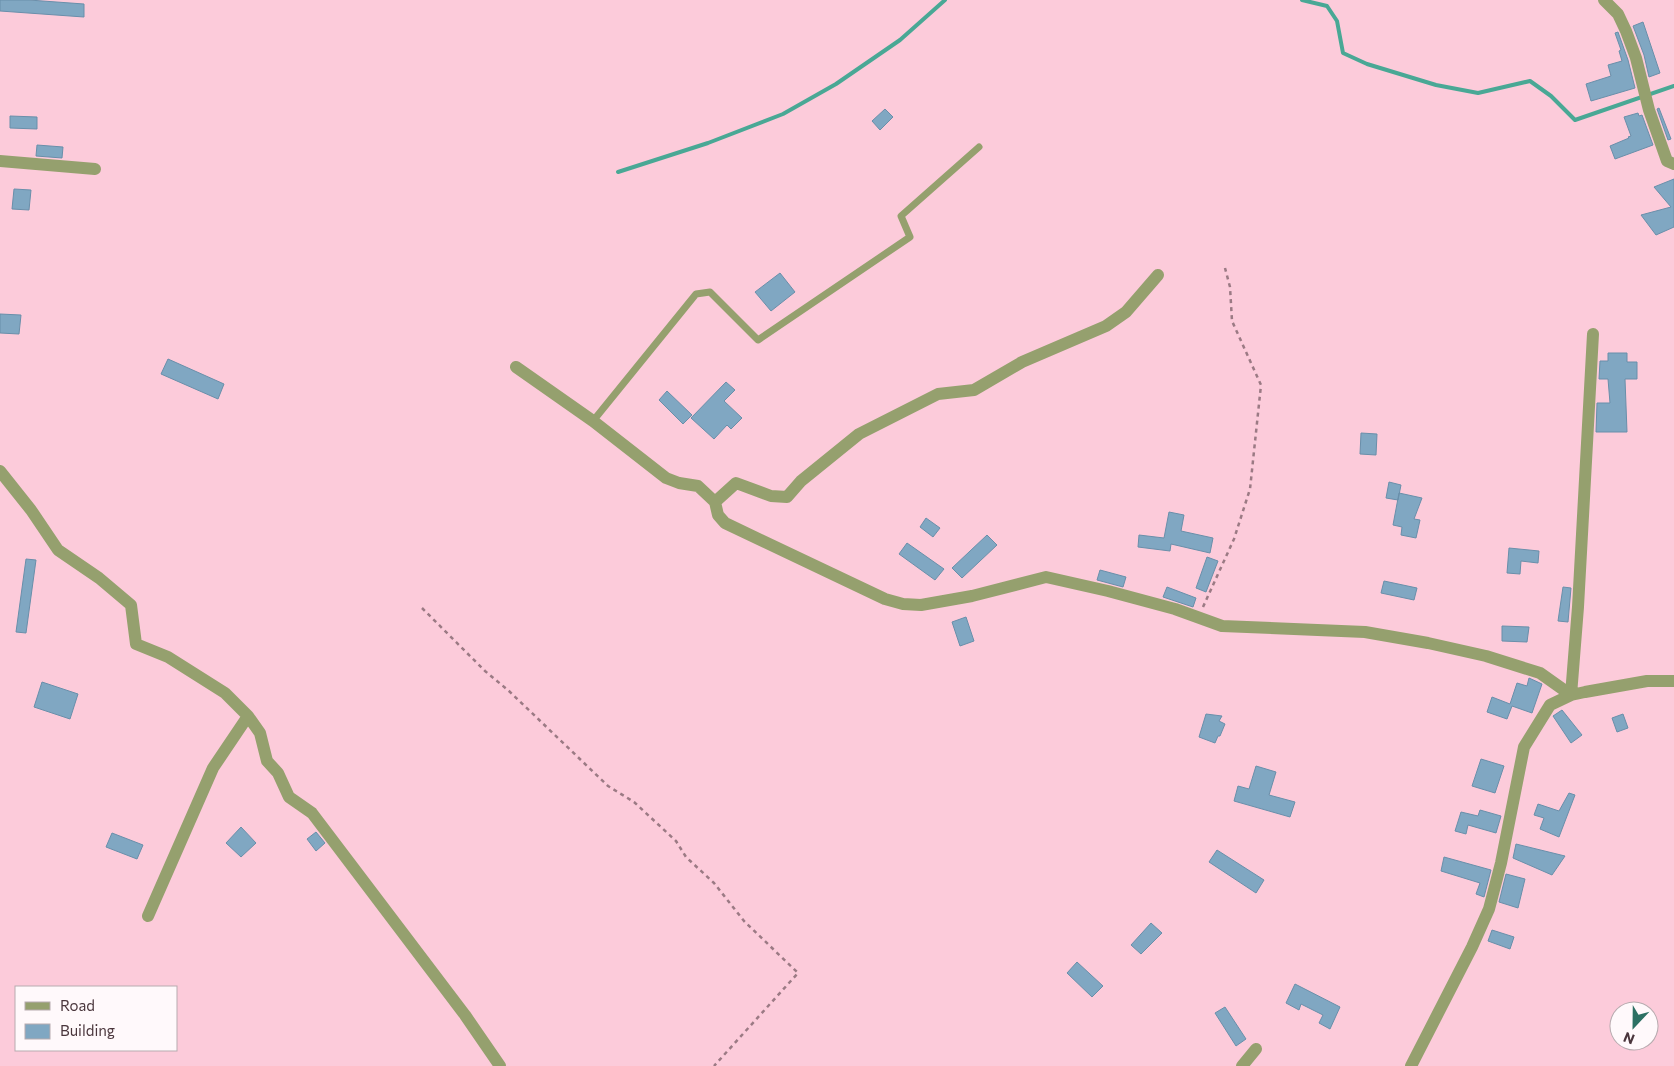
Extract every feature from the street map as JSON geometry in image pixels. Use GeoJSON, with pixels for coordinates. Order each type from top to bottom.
{"type":"FeatureCollection","features":[{"type":"Feature","properties":{"kind":"street"},"geometry":{"type":"LineString","coordinates":[[1604,0],[1618,14],[1626,31],[1636,58],[1649,110],[1667,161],[1674,164]]}},
{"type":"Feature","properties":{"kind":"street"},"geometry":{"type":"LineString","coordinates":[[0,161],[95,169]]}},
{"type":"Feature","properties":{"kind":"street"},"geometry":{"type":"LineString","coordinates":[[715,502],[736,483],[771,496],[787,497],[801,481],[859,434],[938,394],[974,390],[1022,362],[1106,326],[1126,312],[1158,274]]}},
{"type":"Feature","properties":{"kind":"street"},"geometry":{"type":"LineString","coordinates":[[1570,695],[1578,607],[1593,334]]}},
{"type":"Feature","properties":{"kind":"street"},"geometry":{"type":"LineString","coordinates":[[516,367],[594,421],[666,478],[679,483],[698,486],[715,502],[718,515],[725,523],[885,599],[902,604],[921,605],[972,596],[1046,577],[1175,609],[1222,626],[1365,632],[1486,656],[1540,672],[1570,695]]}},
{"type":"Feature","properties":{"kind":"street"},"geometry":{"type":"LineString","coordinates":[[0,471],[31,510],[58,550],[99,578],[131,605],[136,644],[168,657],[224,692],[248,716],[260,733],[268,760],[278,773],[289,798],[312,813],[465,1015],[500,1066]]}},
{"type":"Feature","properties":{"kind":"street"},"geometry":{"type":"LineString","coordinates":[[1411,1066],[1472,947],[1489,909],[1501,863],[1524,747],[1550,705],[1570,695],[1647,681],[1674,681]]}},
{"type":"Feature","properties":{"kind":"street"},"geometry":{"type":"LineString","coordinates":[[148,916],[213,768],[248,716]]}},
{"type":"Feature","properties":{"kind":"street"},"geometry":{"type":"LineString","coordinates":[[1242,1066],[1256,1049]]}},
{"type":"Feature","properties":{"kind":"lane"},"geometry":{"type":"LineString","coordinates":[[594,421],[696,294],[710,292],[758,340],[910,237],[901,216],[979,147]]}},
{"type":"Feature","properties":{"kind":"path"},"geometry":{"type":"LineString","coordinates":[[1198,618],[1231,546],[1250,489],[1261,386],[1232,321],[1230,286],[1225,268]]}},
{"type":"Feature","properties":{"kind":"path"},"geometry":{"type":"LineString","coordinates":[[422,608],[485,671],[509,690],[608,786],[634,802],[676,841],[686,857],[714,882],[744,921],[798,973],[714,1066]]}},
{"type":"Feature","properties":{"kind":"building"},"geometry":{"type":"Polygon","coordinates":[[[0,0],[84,4],[84,17],[0,11],[0,0]]]}},
{"type":"Feature","properties":{"kind":"building"},"geometry":{"type":"Polygon","coordinates":[[[1643,22],[1660,73],[1649,77],[1644,55],[1633,26],[1643,22]]]}},
{"type":"Feature","properties":{"kind":"building"},"geometry":{"type":"Polygon","coordinates":[[[1618,32],[1635,88],[1591,101],[1586,84],[1611,76],[1608,65],[1622,61],[1619,51],[1621,50],[1615,33],[1618,32]]]}},
{"type":"Feature","properties":{"kind":"building"},"geometry":{"type":"Polygon","coordinates":[[[1659,108],[1671,139],[1668,140],[1657,109],[1659,108]]]}},
{"type":"Feature","properties":{"kind":"building"},"geometry":{"type":"Polygon","coordinates":[[[885,109],[893,117],[880,130],[872,121],[885,109]]]}},
{"type":"Feature","properties":{"kind":"building"},"geometry":{"type":"Polygon","coordinates":[[[1638,113],[1639,116],[1642,115],[1653,145],[1615,159],[1610,146],[1631,136],[1624,117],[1638,113]]]}},
{"type":"Feature","properties":{"kind":"building"},"geometry":{"type":"Polygon","coordinates":[[[10,116],[37,117],[37,129],[10,128],[10,116]]]}},
{"type":"Feature","properties":{"kind":"building"},"geometry":{"type":"Polygon","coordinates":[[[37,145],[63,147],[62,158],[36,156],[37,145]]]}},
{"type":"Feature","properties":{"kind":"building"},"geometry":{"type":"Polygon","coordinates":[[[1674,179],[1674,227],[1656,235],[1641,215],[1671,207],[1654,187],[1674,179]]]}},
{"type":"Feature","properties":{"kind":"building"},"geometry":{"type":"Polygon","coordinates":[[[14,189],[31,190],[29,210],[12,209],[14,189]]]}},
{"type":"Feature","properties":{"kind":"building"},"geometry":{"type":"Polygon","coordinates":[[[780,273],[795,292],[771,311],[755,292],[780,273]]]}},
{"type":"Feature","properties":{"kind":"building"},"geometry":{"type":"Polygon","coordinates":[[[0,314],[21,315],[19,334],[0,333],[0,314]]]}},
{"type":"Feature","properties":{"kind":"building"},"geometry":{"type":"Polygon","coordinates":[[[1608,353],[1627,353],[1627,362],[1637,362],[1637,379],[1625,379],[1627,432],[1596,432],[1597,403],[1610,403],[1608,379],[1599,379],[1600,361],[1608,361],[1608,353]]]}},
{"type":"Feature","properties":{"kind":"building"},"geometry":{"type":"Polygon","coordinates":[[[168,359],[224,384],[218,399],[161,374],[168,359]]]}},
{"type":"Feature","properties":{"kind":"building"},"geometry":{"type":"Polygon","coordinates":[[[726,382],[735,390],[724,401],[742,418],[731,429],[727,425],[714,439],[691,418],[726,382]]]}},
{"type":"Feature","properties":{"kind":"building"},"geometry":{"type":"Polygon","coordinates":[[[667,391],[692,415],[683,424],[659,400],[667,391]]]}},
{"type":"Feature","properties":{"kind":"building"},"geometry":{"type":"Polygon","coordinates":[[[1361,433],[1377,434],[1376,455],[1360,454],[1361,433]]]}},
{"type":"Feature","properties":{"kind":"building"},"geometry":{"type":"Polygon","coordinates":[[[1389,482],[1401,485],[1398,500],[1386,498],[1389,482]]]}},
{"type":"Feature","properties":{"kind":"building"},"geometry":{"type":"Polygon","coordinates":[[[1399,493],[1422,498],[1414,519],[1420,520],[1416,538],[1401,535],[1402,527],[1393,525],[1399,493]]]}},
{"type":"Feature","properties":{"kind":"building"},"geometry":{"type":"Polygon","coordinates":[[[1169,512],[1184,515],[1181,531],[1213,538],[1210,553],[1171,544],[1170,551],[1138,547],[1139,535],[1164,538],[1169,512]]]}},
{"type":"Feature","properties":{"kind":"building"},"geometry":{"type":"Polygon","coordinates":[[[926,518],[940,528],[933,537],[920,527],[926,518]]]}},
{"type":"Feature","properties":{"kind":"building"},"geometry":{"type":"Polygon","coordinates":[[[987,535],[997,545],[962,578],[952,568],[987,535]]]}},
{"type":"Feature","properties":{"kind":"building"},"geometry":{"type":"Polygon","coordinates":[[[907,543],[944,569],[935,580],[899,554],[907,543]]]}},
{"type":"Feature","properties":{"kind":"building"},"geometry":{"type":"Polygon","coordinates":[[[1509,548],[1539,551],[1538,563],[1521,561],[1520,574],[1507,573],[1509,548]]]}},
{"type":"Feature","properties":{"kind":"building"},"geometry":{"type":"Polygon","coordinates":[[[1207,557],[1218,561],[1206,592],[1196,588],[1207,557]]]}},
{"type":"Feature","properties":{"kind":"building"},"geometry":{"type":"Polygon","coordinates":[[[26,559],[36,560],[26,633],[16,632],[26,559]]]}},
{"type":"Feature","properties":{"kind":"building"},"geometry":{"type":"Polygon","coordinates":[[[1100,570],[1126,577],[1123,587],[1097,580],[1100,570]]]}},
{"type":"Feature","properties":{"kind":"building"},"geometry":{"type":"Polygon","coordinates":[[[1384,581],[1417,588],[1414,600],[1381,593],[1384,581]]]}},
{"type":"Feature","properties":{"kind":"building"},"geometry":{"type":"Polygon","coordinates":[[[1167,587],[1196,598],[1193,607],[1163,597],[1167,587]]]}},
{"type":"Feature","properties":{"kind":"building"},"geometry":{"type":"Polygon","coordinates":[[[1563,587],[1571,588],[1568,622],[1558,621],[1563,587]]]}},
{"type":"Feature","properties":{"kind":"building"},"geometry":{"type":"Polygon","coordinates":[[[966,617],[974,641],[960,646],[952,622],[966,617]]]}},
{"type":"Feature","properties":{"kind":"building"},"geometry":{"type":"Polygon","coordinates":[[[1502,626],[1529,627],[1527,642],[1502,641],[1502,626]]]}},
{"type":"Feature","properties":{"kind":"building"},"geometry":{"type":"Polygon","coordinates":[[[1529,678],[1542,684],[1532,713],[1512,706],[1507,719],[1487,712],[1492,697],[1510,704],[1517,683],[1527,686],[1529,678]]]}},
{"type":"Feature","properties":{"kind":"building"},"geometry":{"type":"Polygon","coordinates":[[[42,682],[78,694],[70,719],[34,707],[42,682]]]}},
{"type":"Feature","properties":{"kind":"building"},"geometry":{"type":"Polygon","coordinates":[[[1562,710],[1582,735],[1571,743],[1553,716],[1562,710]]]}},
{"type":"Feature","properties":{"kind":"building"},"geometry":{"type":"Polygon","coordinates":[[[1206,714],[1222,716],[1219,721],[1225,724],[1215,743],[1199,737],[1206,714]]]}},
{"type":"Feature","properties":{"kind":"building"},"geometry":{"type":"Polygon","coordinates":[[[1623,714],[1628,728],[1617,732],[1612,718],[1623,714]]]}},
{"type":"Feature","properties":{"kind":"building"},"geometry":{"type":"Polygon","coordinates":[[[1481,759],[1504,766],[1495,793],[1472,786],[1481,759]]]}},
{"type":"Feature","properties":{"kind":"building"},"geometry":{"type":"Polygon","coordinates":[[[1256,766],[1276,772],[1269,795],[1295,802],[1290,817],[1234,801],[1238,786],[1249,789],[1256,766]]]}},
{"type":"Feature","properties":{"kind":"building"},"geometry":{"type":"Polygon","coordinates":[[[1569,793],[1575,795],[1559,837],[1540,829],[1544,818],[1534,815],[1538,804],[1559,811],[1569,793]]]}},
{"type":"Feature","properties":{"kind":"building"},"geometry":{"type":"Polygon","coordinates":[[[1480,810],[1501,816],[1496,833],[1468,825],[1466,834],[1455,831],[1461,812],[1478,816],[1480,810]]]}},
{"type":"Feature","properties":{"kind":"building"},"geometry":{"type":"Polygon","coordinates":[[[241,827],[256,843],[241,857],[226,843],[241,827]]]}},
{"type":"Feature","properties":{"kind":"building"},"geometry":{"type":"Polygon","coordinates":[[[316,832],[325,843],[316,851],[307,839],[316,832]]]}},
{"type":"Feature","properties":{"kind":"building"},"geometry":{"type":"Polygon","coordinates":[[[112,833],[143,845],[137,859],[106,847],[112,833]]]}},
{"type":"Feature","properties":{"kind":"building"},"geometry":{"type":"Polygon","coordinates":[[[1516,844],[1565,856],[1552,875],[1513,858],[1516,844]]]}},
{"type":"Feature","properties":{"kind":"building"},"geometry":{"type":"Polygon","coordinates":[[[1217,850],[1264,880],[1256,893],[1209,862],[1217,850]]]}},
{"type":"Feature","properties":{"kind":"building"},"geometry":{"type":"Polygon","coordinates":[[[1444,857],[1491,870],[1484,897],[1476,894],[1480,883],[1441,871],[1444,857]]]}},
{"type":"Feature","properties":{"kind":"building"},"geometry":{"type":"Polygon","coordinates":[[[1506,874],[1525,879],[1518,908],[1499,902],[1506,874]]]}},
{"type":"Feature","properties":{"kind":"building"},"geometry":{"type":"Polygon","coordinates":[[[1151,923],[1162,933],[1141,954],[1131,945],[1151,923]]]}},
{"type":"Feature","properties":{"kind":"building"},"geometry":{"type":"Polygon","coordinates":[[[1492,930],[1514,937],[1510,949],[1488,941],[1492,930]]]}},
{"type":"Feature","properties":{"kind":"building"},"geometry":{"type":"Polygon","coordinates":[[[1077,962],[1103,986],[1092,997],[1067,973],[1077,962]]]}},
{"type":"Feature","properties":{"kind":"building"},"geometry":{"type":"Polygon","coordinates":[[[1295,984],[1340,1007],[1330,1029],[1319,1023],[1323,1015],[1301,1004],[1299,1010],[1286,1003],[1295,984]]]}},
{"type":"Feature","properties":{"kind":"building"},"geometry":{"type":"Polygon","coordinates":[[[1225,1007],[1246,1039],[1236,1046],[1215,1013],[1225,1007]]]}},
{"type":"Feature","properties":{"kind":"waterway"},"geometry":{"type":"LineString","coordinates":[[618,172],[708,143],[783,114],[836,84],[900,40],[945,0]]}},
{"type":"Feature","properties":{"kind":"waterway"},"geometry":{"type":"LineString","coordinates":[[1302,0],[1327,6],[1337,21],[1343,53],[1367,64],[1436,85],[1478,93],[1530,81],[1551,96],[1575,120],[1674,86]]}}]}
